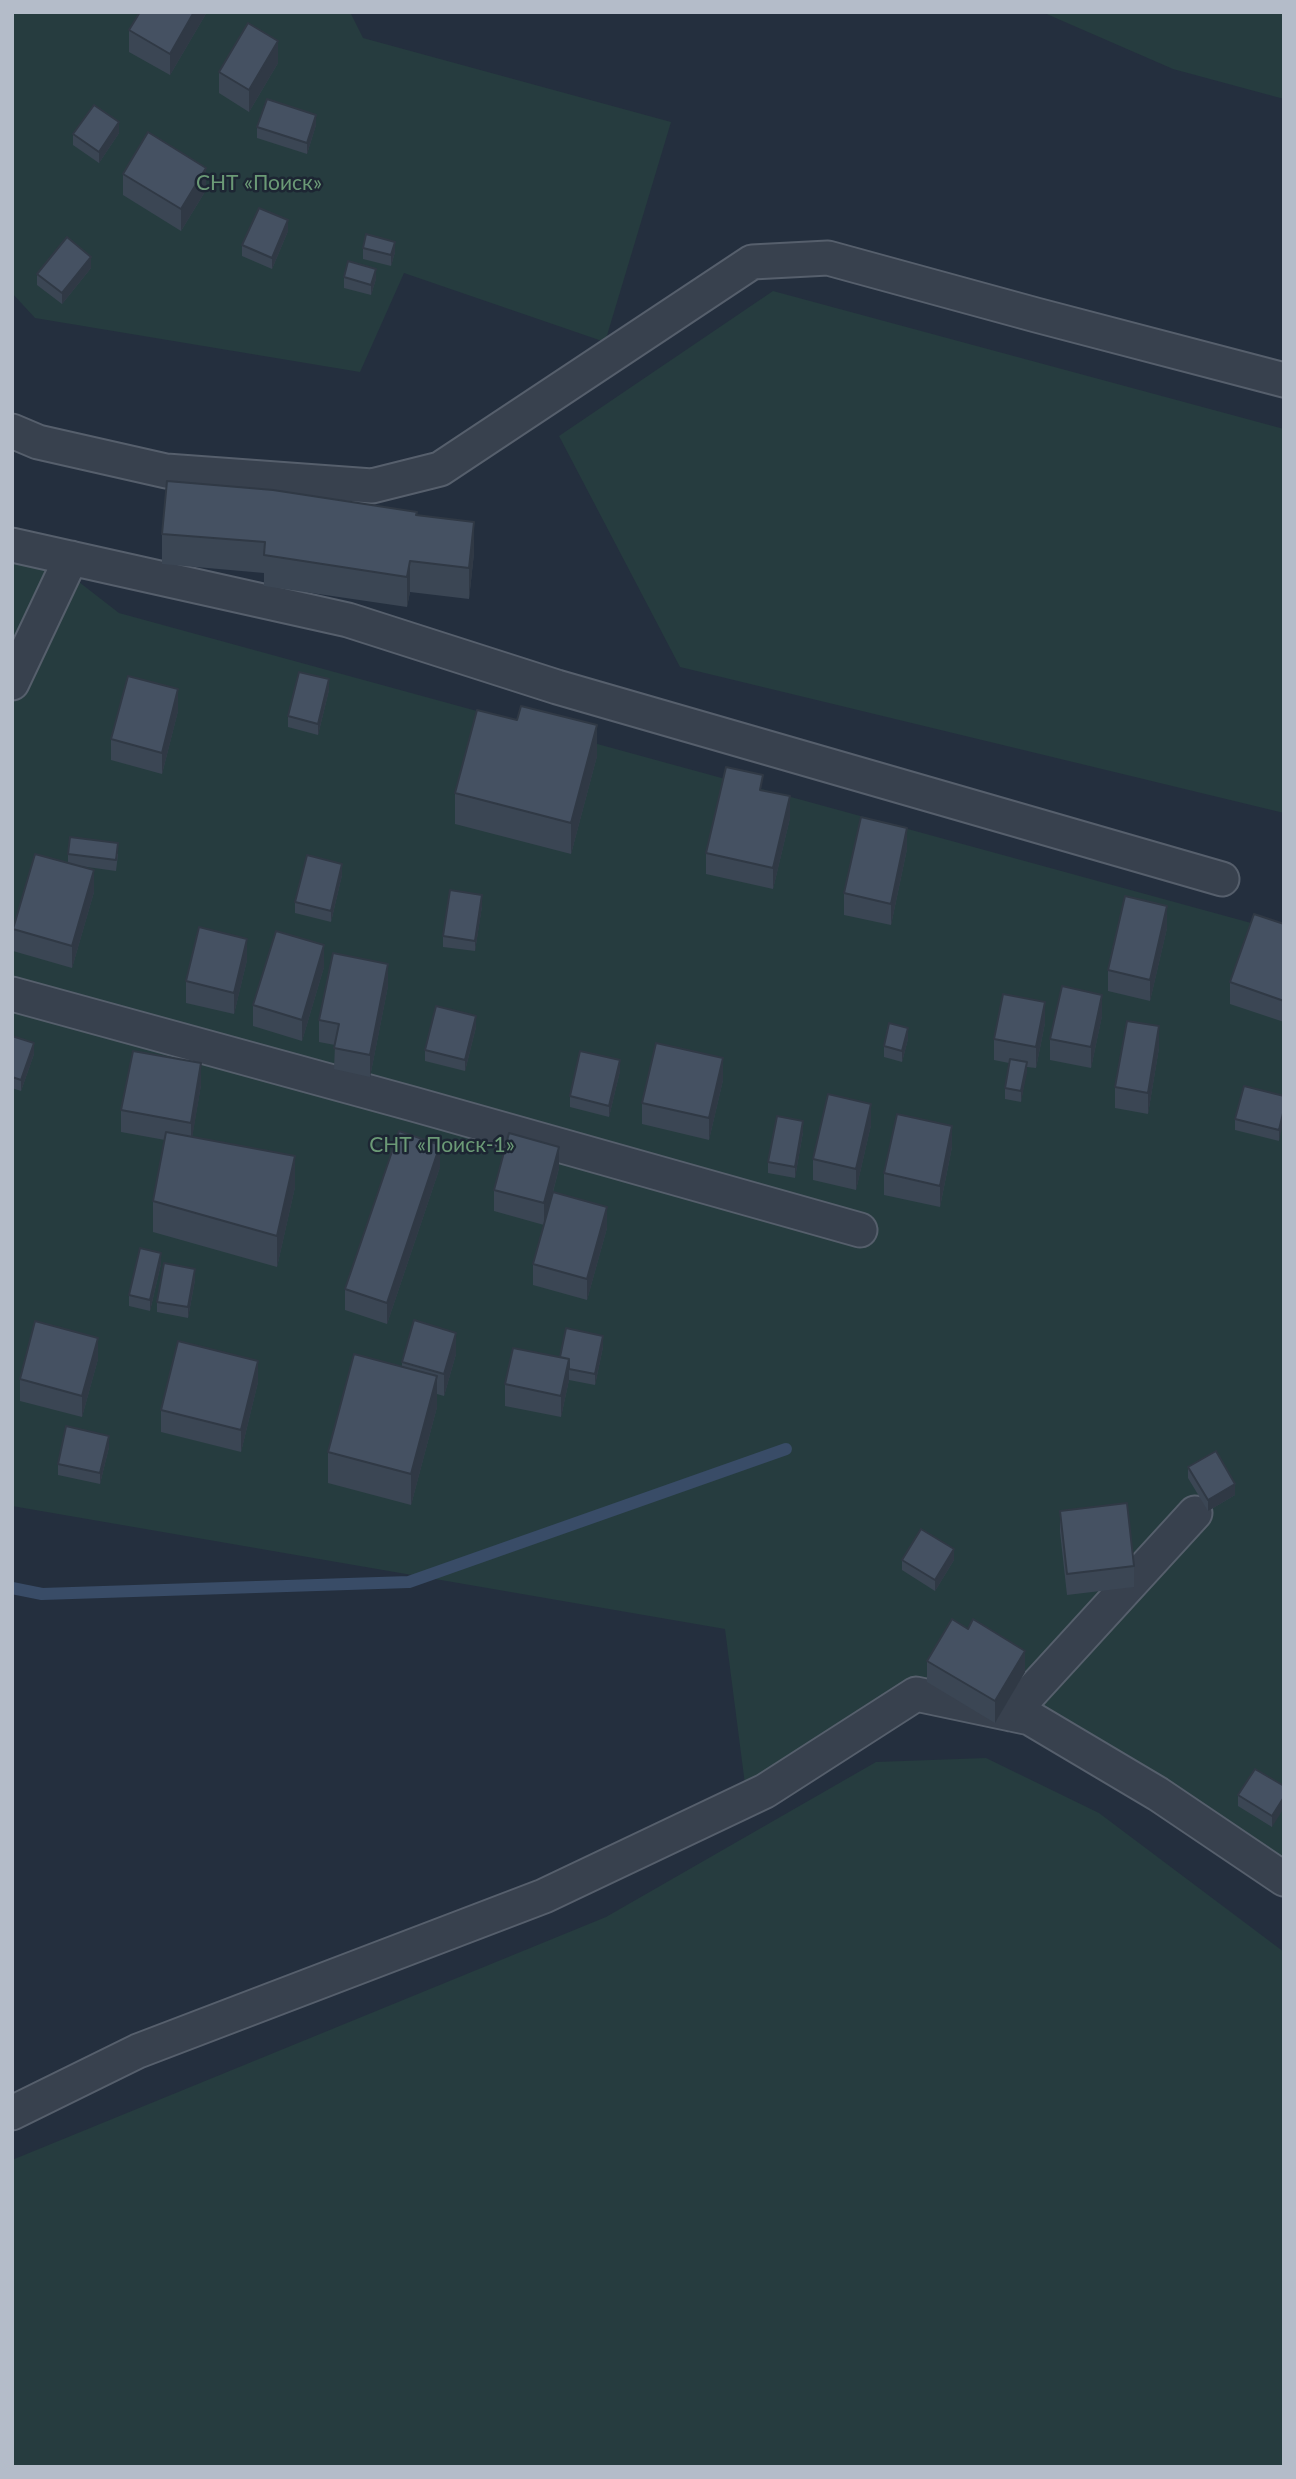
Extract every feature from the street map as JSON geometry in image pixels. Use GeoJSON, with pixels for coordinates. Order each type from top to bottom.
{"type":"FeatureCollection","features":[{"type":"Feature","properties":{"kind":"street"},"geometry":{"type":"LineString","coordinates":[[12,431],[38,442],[166,471],[372,486],[440,469],[752,262],[828,257],[1284,380]]}},
{"type":"Feature","properties":{"kind":"street"},"geometry":{"type":"LineString","coordinates":[[12,545],[348,620],[557,687],[1222,879]]}},
{"type":"Feature","properties":{"kind":"street"},"geometry":{"type":"LineString","coordinates":[[12,683],[71,558]]}},
{"type":"Feature","properties":{"kind":"street"},"geometry":{"type":"LineString","coordinates":[[12,994],[860,1230]]}},
{"type":"Feature","properties":{"kind":"street"},"geometry":{"type":"LineString","coordinates":[[1011,1714],[1195,1513]]}},
{"type":"Feature","properties":{"kind":"street"},"geometry":{"type":"LineString","coordinates":[[12,2113],[138,2051],[544,1896],[765,1791],[916,1694],[1030,1718],[1158,1794],[1284,1879]]}},
{"type":"Feature","properties":{"kind":"green space","name":"СНТ «Поиск»"},"geometry":{"type":"Polygon","coordinates":[[[12,12],[350,12],[363,38],[671,122],[605,342],[404,273],[360,372],[35,318],[12,293],[12,12]]]}},
{"type":"Feature","properties":{"kind":"green space"},"geometry":{"type":"Polygon","coordinates":[[[1042,12],[1284,12],[1284,99],[1173,69],[1042,12]]]}},
{"type":"Feature","properties":{"kind":"green space"},"geometry":{"type":"Polygon","coordinates":[[[773,291],[1284,429],[1284,813],[680,667],[559,436],[773,291]]]}},
{"type":"Feature","properties":{"kind":"green space","name":"СНТ «Поиск-1»"},"geometry":{"type":"Polygon","coordinates":[[[12,530],[119,613],[1284,932],[1284,1870],[1034,1730],[924,1711],[747,1800],[725,1629],[12,1506],[12,530]]]}},
{"type":"Feature","properties":{"kind":"green space"},"geometry":{"type":"Polygon","coordinates":[[[986,1758],[1099,1813],[1284,1952],[1284,2467],[12,2467],[12,2160],[606,1917],[876,1762],[986,1758]]]}},
{"type":"Feature","properties":{"kind":"building"},"geometry":{"type":"Polygon","coordinates":[[[140,12],[194,12],[170,54],[129,30],[140,12]]]}},
{"type":"Feature","properties":{"kind":"building"},"geometry":{"type":"Polygon","coordinates":[[[248,23],[278,41],[249,90],[219,72],[248,23]]]}},
{"type":"Feature","properties":{"kind":"building"},"geometry":{"type":"Polygon","coordinates":[[[267,99],[316,115],[307,143],[257,127],[267,99]]]}},
{"type":"Feature","properties":{"kind":"building"},"geometry":{"type":"Polygon","coordinates":[[[94,105],[119,122],[99,152],[73,134],[94,105]]]}},
{"type":"Feature","properties":{"kind":"building"},"geometry":{"type":"Polygon","coordinates":[[[148,132],[206,168],[181,209],[123,174],[148,132]]]}},
{"type":"Feature","properties":{"kind":"building"},"geometry":{"type":"Polygon","coordinates":[[[259,208],[288,220],[272,258],[242,245],[259,208]]]}},
{"type":"Feature","properties":{"kind":"building"},"geometry":{"type":"Polygon","coordinates":[[[366,234],[395,242],[391,255],[363,248],[366,234]]]}},
{"type":"Feature","properties":{"kind":"building"},"geometry":{"type":"Polygon","coordinates":[[[67,237],[91,257],[62,293],[37,274],[67,237]]]}},
{"type":"Feature","properties":{"kind":"building"},"geometry":{"type":"Polygon","coordinates":[[[348,261],[376,269],[371,285],[344,277],[348,261]]]}},
{"type":"Feature","properties":{"kind":"building"},"geometry":{"type":"Polygon","coordinates":[[[167,481],[273,490],[417,512],[416,515],[474,522],[469,568],[410,561],[407,577],[264,555],[265,542],[162,534],[167,481]]]}},
{"type":"Feature","properties":{"kind":"building"},"geometry":{"type":"Polygon","coordinates":[[[299,672],[329,679],[318,724],[288,716],[299,672]]]}},
{"type":"Feature","properties":{"kind":"building"},"geometry":{"type":"Polygon","coordinates":[[[128,676],[178,689],[162,753],[111,739],[128,676]]]}},
{"type":"Feature","properties":{"kind":"building"},"geometry":{"type":"Polygon","coordinates":[[[521,706],[597,725],[571,823],[455,793],[477,710],[517,720],[521,706]]]}},
{"type":"Feature","properties":{"kind":"building"},"geometry":{"type":"Polygon","coordinates":[[[726,767],[763,775],[760,790],[790,796],[773,868],[706,853],[726,767]]]}},
{"type":"Feature","properties":{"kind":"building"},"geometry":{"type":"Polygon","coordinates":[[[861,817],[907,828],[891,904],[844,893],[861,817]]]}},
{"type":"Feature","properties":{"kind":"building"},"geometry":{"type":"Polygon","coordinates":[[[70,837],[118,843],[116,860],[68,854],[70,837]]]}},
{"type":"Feature","properties":{"kind":"building"},"geometry":{"type":"Polygon","coordinates":[[[35,854],[94,870],[72,946],[13,929],[35,854]]]}},
{"type":"Feature","properties":{"kind":"building"},"geometry":{"type":"Polygon","coordinates":[[[307,855],[342,864],[331,911],[295,902],[307,855]]]}},
{"type":"Feature","properties":{"kind":"building"},"geometry":{"type":"Polygon","coordinates":[[[450,890],[482,895],[475,941],[443,936],[450,890]]]}},
{"type":"Feature","properties":{"kind":"building"},"geometry":{"type":"Polygon","coordinates":[[[1125,896],[1167,906],[1150,980],[1108,970],[1125,896]]]}},
{"type":"Feature","properties":{"kind":"building"},"geometry":{"type":"Polygon","coordinates":[[[1254,914],[1284,924],[1284,1001],[1230,982],[1254,914]]]}},
{"type":"Feature","properties":{"kind":"building"},"geometry":{"type":"Polygon","coordinates":[[[199,927],[247,939],[234,993],[186,981],[199,927]]]}},
{"type":"Feature","properties":{"kind":"building"},"geometry":{"type":"Polygon","coordinates":[[[276,931],[324,945],[302,1020],[253,1005],[276,931]]]}},
{"type":"Feature","properties":{"kind":"building"},"geometry":{"type":"Polygon","coordinates":[[[333,953],[388,964],[370,1055],[334,1048],[339,1024],[319,1020],[333,953]]]}},
{"type":"Feature","properties":{"kind":"building"},"geometry":{"type":"Polygon","coordinates":[[[1062,986],[1102,995],[1091,1047],[1050,1039],[1062,986]]]}},
{"type":"Feature","properties":{"kind":"building"},"geometry":{"type":"Polygon","coordinates":[[[1003,994],[1045,1002],[1036,1047],[994,1039],[1003,994]]]}},
{"type":"Feature","properties":{"kind":"building"},"geometry":{"type":"Polygon","coordinates":[[[436,1006],[476,1016],[465,1060],[425,1050],[436,1006]]]}},
{"type":"Feature","properties":{"kind":"building"},"geometry":{"type":"Polygon","coordinates":[[[1127,1021],[1159,1026],[1148,1093],[1115,1087],[1127,1021]]]}},
{"type":"Feature","properties":{"kind":"building"},"geometry":{"type":"Polygon","coordinates":[[[889,1023],[908,1028],[902,1051],[884,1046],[889,1023]]]}},
{"type":"Feature","properties":{"kind":"building"},"geometry":{"type":"Polygon","coordinates":[[[12,1036],[34,1043],[21,1080],[12,1077],[12,1036]]]}},
{"type":"Feature","properties":{"kind":"building"},"geometry":{"type":"Polygon","coordinates":[[[656,1043],[723,1058],[709,1118],[642,1103],[656,1043]]]}},
{"type":"Feature","properties":{"kind":"building"},"geometry":{"type":"Polygon","coordinates":[[[133,1051],[201,1063],[191,1123],[121,1110],[133,1051]]]}},
{"type":"Feature","properties":{"kind":"building"},"geometry":{"type":"Polygon","coordinates":[[[580,1051],[620,1060],[609,1106],[570,1096],[580,1051]]]}},
{"type":"Feature","properties":{"kind":"building"},"geometry":{"type":"Polygon","coordinates":[[[1010,1059],[1027,1062],[1021,1091],[1005,1088],[1010,1059]]]}},
{"type":"Feature","properties":{"kind":"building"},"geometry":{"type":"Polygon","coordinates":[[[1244,1086],[1284,1096],[1279,1130],[1235,1119],[1244,1086]]]}},
{"type":"Feature","properties":{"kind":"building"},"geometry":{"type":"Polygon","coordinates":[[[828,1094],[871,1104],[856,1169],[813,1159],[828,1094]]]}},
{"type":"Feature","properties":{"kind":"building"},"geometry":{"type":"Polygon","coordinates":[[[897,1114],[952,1126],[940,1186],[884,1173],[897,1114]]]}},
{"type":"Feature","properties":{"kind":"building"},"geometry":{"type":"Polygon","coordinates":[[[777,1116],[803,1121],[795,1167],[768,1162],[777,1116]]]}},
{"type":"Feature","properties":{"kind":"building"},"geometry":{"type":"Polygon","coordinates":[[[399,1131],[440,1145],[387,1303],[345,1289],[399,1131]]]}},
{"type":"Feature","properties":{"kind":"building"},"geometry":{"type":"Polygon","coordinates":[[[166,1132],[295,1156],[277,1236],[153,1201],[166,1132]]]}},
{"type":"Feature","properties":{"kind":"building"},"geometry":{"type":"Polygon","coordinates":[[[509,1133],[559,1147],[544,1203],[494,1190],[509,1133]]]}},
{"type":"Feature","properties":{"kind":"building"},"geometry":{"type":"Polygon","coordinates":[[[553,1192],[607,1207],[587,1279],[533,1264],[553,1192]]]}},
{"type":"Feature","properties":{"kind":"building"},"geometry":{"type":"Polygon","coordinates":[[[140,1248],[161,1253],[150,1300],[129,1295],[140,1248]]]}},
{"type":"Feature","properties":{"kind":"building"},"geometry":{"type":"Polygon","coordinates":[[[164,1263],[195,1269],[188,1307],[157,1302],[164,1263]]]}},
{"type":"Feature","properties":{"kind":"building"},"geometry":{"type":"Polygon","coordinates":[[[414,1320],[456,1333],[444,1374],[402,1362],[414,1320]]]}},
{"type":"Feature","properties":{"kind":"building"},"geometry":{"type":"Polygon","coordinates":[[[35,1321],[98,1338],[82,1396],[20,1379],[35,1321]]]}},
{"type":"Feature","properties":{"kind":"building"},"geometry":{"type":"Polygon","coordinates":[[[566,1328],[603,1336],[595,1374],[569,1369],[569,1359],[560,1357],[566,1328]]]}},
{"type":"Feature","properties":{"kind":"building"},"geometry":{"type":"Polygon","coordinates":[[[178,1341],[258,1361],[241,1430],[161,1410],[178,1341]]]}},
{"type":"Feature","properties":{"kind":"building"},"geometry":{"type":"Polygon","coordinates":[[[513,1348],[569,1359],[561,1396],[505,1384],[513,1348]]]}},
{"type":"Feature","properties":{"kind":"building"},"geometry":{"type":"Polygon","coordinates":[[[354,1354],[437,1376],[411,1474],[328,1452],[354,1354]]]}},
{"type":"Feature","properties":{"kind":"building"},"geometry":{"type":"Polygon","coordinates":[[[66,1426],[109,1436],[100,1473],[58,1464],[66,1426]]]}},
{"type":"Feature","properties":{"kind":"building"},"geometry":{"type":"Polygon","coordinates":[[[1216,1451],[1235,1484],[1208,1500],[1188,1467],[1216,1451]]]}},
{"type":"Feature","properties":{"kind":"building"},"geometry":{"type":"Polygon","coordinates":[[[1127,1503],[1134,1566],[1067,1574],[1060,1511],[1127,1503]]]}},
{"type":"Feature","properties":{"kind":"building"},"geometry":{"type":"Polygon","coordinates":[[[921,1529],[954,1549],[935,1580],[902,1560],[921,1529]]]}},
{"type":"Feature","properties":{"kind":"building"},"geometry":{"type":"Polygon","coordinates":[[[952,1619],[968,1629],[973,1619],[1025,1651],[995,1701],[927,1661],[952,1619]]]}},
{"type":"Feature","properties":{"kind":"building"},"geometry":{"type":"Polygon","coordinates":[[[1255,1769],[1284,1786],[1284,1797],[1272,1816],[1238,1795],[1255,1769]]]}},
{"type":"Feature","properties":{"kind":"waterway"},"geometry":{"type":"LineString","coordinates":[[12,1588],[42,1594],[409,1582],[786,1449]]}}]}
